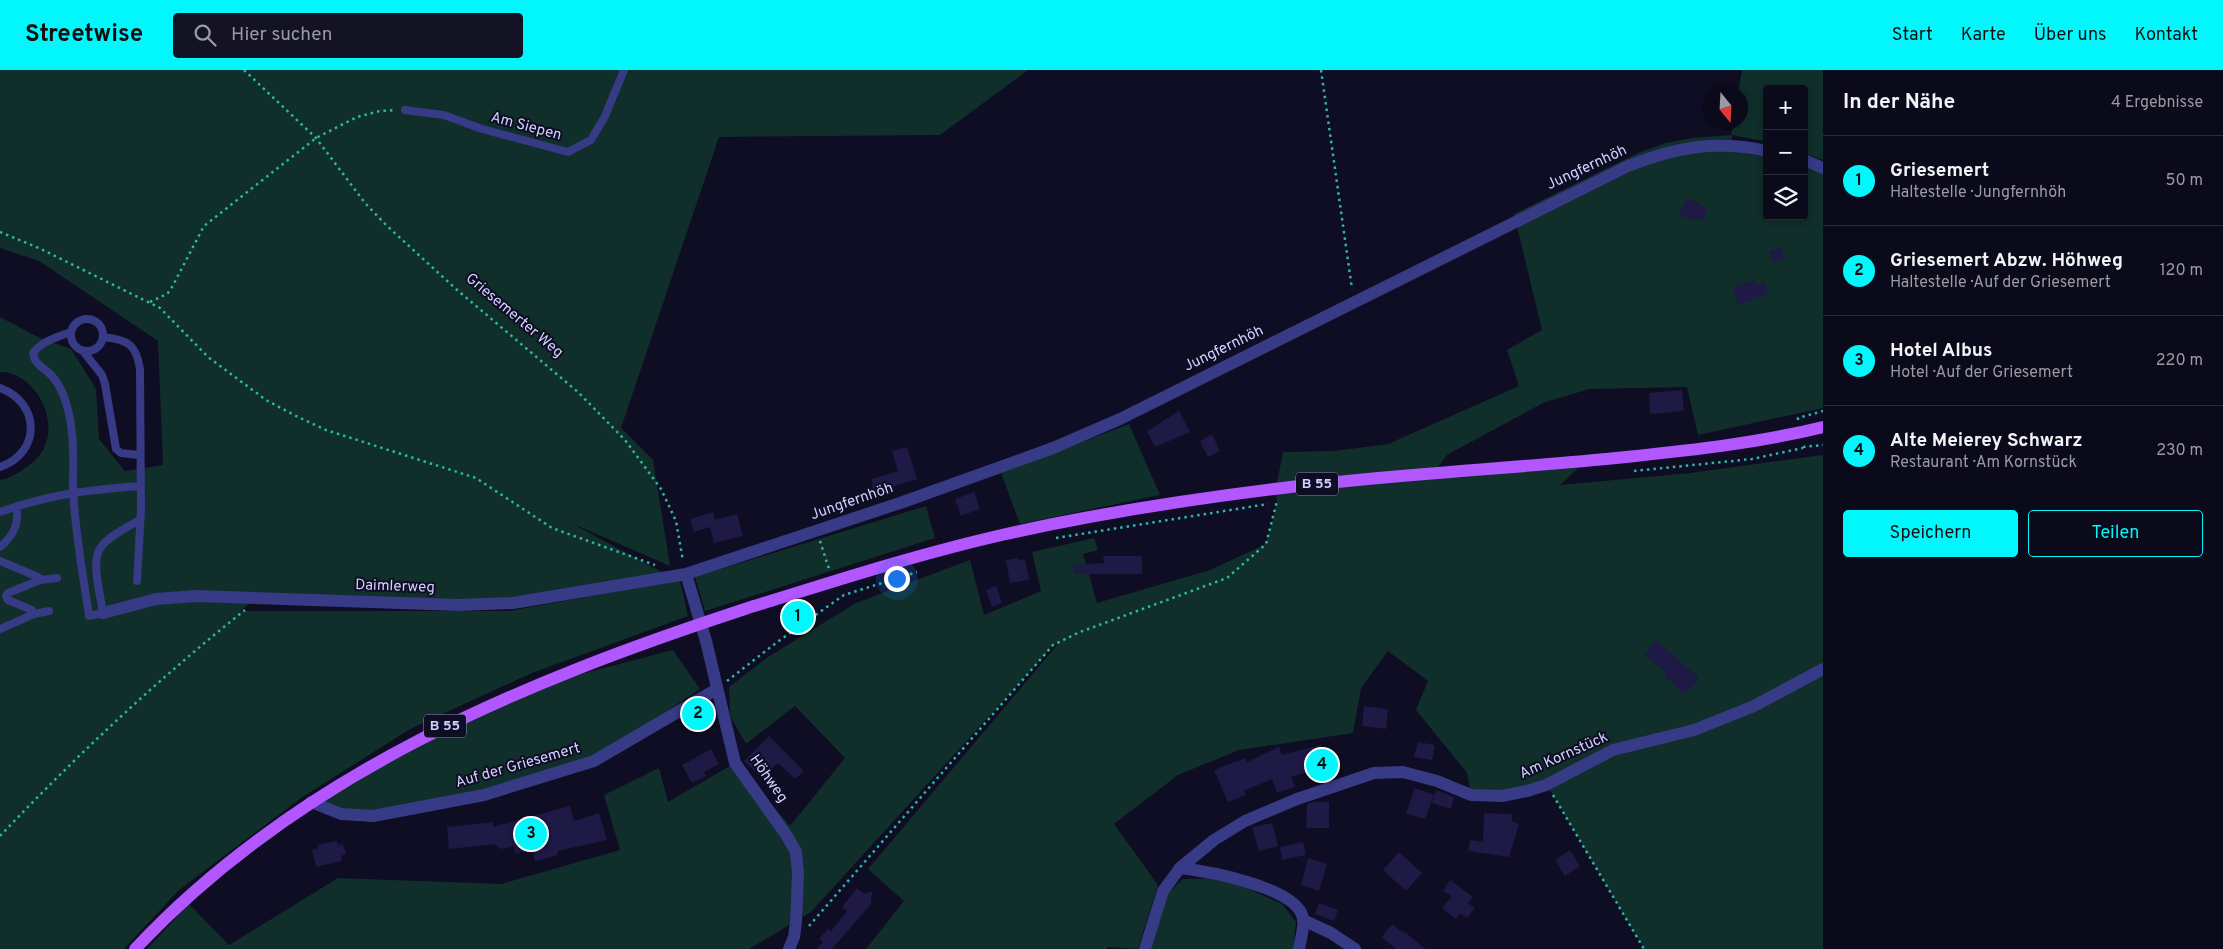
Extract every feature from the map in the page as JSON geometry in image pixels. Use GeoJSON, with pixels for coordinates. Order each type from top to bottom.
{"type":"FeatureCollection","features":[{"type":"Feature","properties":{"kind":"main road","name":"B 55"},"geometry":{"type":"LineString","coordinates":[[135,949],[210,879],[271,831],[311,802],[408,744],[587,664],[700,624],[832,581],[1005,534],[1168,503],[1276,488],[1731,446],[1823,427]]}},
{"type":"Feature","properties":{"kind":"street","name":"Jungfernhöh"},"geometry":{"type":"LineString","coordinates":[[686,574],[816,532],[1053,448],[1120,419],[1602,178],[1648,158],[1698,145],[1728,145],[1763,150]]}},
{"type":"Feature","properties":{"kind":"street"},"geometry":{"type":"LineString","coordinates":[[1808,162],[1823,168]]}},
{"type":"Feature","properties":{"kind":"street","name":"Daimlerweg"},"geometry":{"type":"LineString","coordinates":[[104,613],[156,599],[196,596],[459,605],[513,603],[686,574]]}},
{"type":"Feature","properties":{"kind":"street"},"geometry":{"type":"LineString","coordinates":[[686,574],[700,624]]}},
{"type":"Feature","properties":{"kind":"street","name":"Höhweg"},"geometry":{"type":"LineString","coordinates":[[700,624],[735,763],[787,836],[796,852],[798,874],[791,943]]}},
{"type":"Feature","properties":{"kind":"street","name":"Am Kornstück"},"geometry":{"type":"LineString","coordinates":[[1145,949],[1163,891],[1180,868],[1214,840],[1245,821],[1297,799],[1374,774],[1403,772],[1437,781],[1471,795],[1502,796],[1546,785],[1613,750],[1694,730],[1754,706],[1823,669]]}},
{"type":"Feature","properties":{"kind":"street","name":"Auf der Griesemert"},"geometry":{"type":"LineString","coordinates":[[311,802],[341,814],[373,816],[484,795],[594,761],[717,689]]}},
{"type":"Feature","properties":{"kind":"street"},"geometry":{"type":"LineString","coordinates":[[1180,868],[1220,873],[1254,883],[1284,899],[1297,909],[1303,920],[1299,949]]}},
{"type":"Feature","properties":{"kind":"street"},"geometry":{"type":"LineString","coordinates":[[1303,920],[1331,933],[1355,949]]}},
{"type":"Feature","properties":{"kind":"lane","name":"Am Siepen"},"geometry":{"type":"LineString","coordinates":[[405,110],[444,115],[491,132],[568,152],[591,140],[605,116],[624,70]]}},
{"type":"Feature","properties":{"kind":"lane"},"geometry":{"type":"LineString","coordinates":[[83,351],[94,350],[104,337],[102,327],[90,319],[80,321],[71,332],[37,347],[33,353],[36,363],[51,375],[66,400],[74,459],[73,491],[82,579],[90,616],[104,613],[96,556],[99,549],[104,543],[139,520]]}},
{"type":"Feature","properties":{"kind":"lane"},"geometry":{"type":"LineString","coordinates":[[71,332],[75,346],[83,351],[102,375],[116,449],[121,453],[139,456]]}},
{"type":"Feature","properties":{"kind":"lane"},"geometry":{"type":"LineString","coordinates":[[104,337],[126,341],[138,356],[140,369],[138,581]]}},
{"type":"Feature","properties":{"kind":"lane"},"geometry":{"type":"LineString","coordinates":[[0,388],[9,391],[23,402],[30,419],[31,428],[30,437],[22,453],[8,465],[0,467]]}},
{"type":"Feature","properties":{"kind":"lane"},"geometry":{"type":"LineString","coordinates":[[0,512],[73,491],[140,486]]}},
{"type":"Feature","properties":{"kind":"lane"},"geometry":{"type":"LineString","coordinates":[[0,548],[10,537],[18,521],[16,506]]}},
{"type":"Feature","properties":{"kind":"lane"},"geometry":{"type":"LineString","coordinates":[[0,561],[38,577],[40,580]]}},
{"type":"Feature","properties":{"kind":"lane"},"geometry":{"type":"LineString","coordinates":[[34,614],[3,596],[40,580],[57,578]]}},
{"type":"Feature","properties":{"kind":"lane"},"geometry":{"type":"LineString","coordinates":[[0,629],[34,614],[49,611]]}},
{"type":"Feature","properties":{"kind":"path","name":"Griesemerter Weg"},"geometry":{"type":"LineString","coordinates":[[244,70],[316,138],[365,203],[386,225],[456,289],[579,393],[625,440],[661,489],[676,521],[686,574]]}},
{"type":"Feature","properties":{"kind":"path"},"geometry":{"type":"LineString","coordinates":[[1321,70],[1354,303]]}},
{"type":"Feature","properties":{"kind":"path"},"geometry":{"type":"LineString","coordinates":[[149,302],[167,294],[171,289],[204,226],[316,138],[357,118],[380,111],[405,110]]}},
{"type":"Feature","properties":{"kind":"path"},"geometry":{"type":"LineString","coordinates":[[0,232],[149,302],[170,316],[208,358],[266,400],[326,430],[476,478],[552,528],[658,566]]}},
{"type":"Feature","properties":{"kind":"path"},"geometry":{"type":"LineString","coordinates":[[1625,472],[1752,459],[1804,448]]}},
{"type":"Feature","properties":{"kind":"path"},"geometry":{"type":"LineString","coordinates":[[791,943],[812,924],[1053,645],[1080,632],[1227,578],[1266,544],[1277,503],[1276,488]]}},
{"type":"Feature","properties":{"kind":"path"},"geometry":{"type":"LineString","coordinates":[[1048,540],[1286,502]]}},
{"type":"Feature","properties":{"kind":"path"},"geometry":{"type":"LineString","coordinates":[[816,532],[837,600]]}},
{"type":"Feature","properties":{"kind":"path"},"geometry":{"type":"LineString","coordinates":[[717,689],[844,594],[919,571]]}},
{"type":"Feature","properties":{"kind":"path"},"geometry":{"type":"LineString","coordinates":[[0,836],[93,744],[202,644],[260,598]]}},
{"type":"Feature","properties":{"kind":"path"},"geometry":{"type":"LineString","coordinates":[[1546,785],[1644,949]]}},
{"type":"Feature","properties":{"kind":"green space"},"geometry":{"type":"Polygon","coordinates":[[[0,70],[1028,70],[940,135],[719,137],[621,428],[653,460],[670,566],[571,523],[673,578],[513,602],[251,601],[241,611],[509,611],[680,580],[688,616],[532,673],[410,729],[301,798],[179,890],[124,949],[0,949],[0,480],[21,471],[38,457],[43,450],[47,438],[48,425],[46,412],[41,400],[33,389],[24,380],[13,374],[0,372],[0,317],[38,337],[71,349],[96,389],[99,439],[125,471],[163,465],[158,341],[39,261],[0,248],[0,70]]]}},
{"type":"Feature","properties":{"kind":"green space"},"geometry":{"type":"Polygon","coordinates":[[[1742,70],[1823,70],[1823,160],[1808,154],[1808,85],[1763,85],[1763,141],[1732,135],[1730,151],[1763,156],[1763,220],[1808,220],[1808,168],[1823,174],[1823,408],[1698,435],[1687,387],[1589,389],[1543,403],[1447,455],[1434,472],[1586,461],[1560,485],[1690,473],[1823,455],[1823,949],[1644,949],[1547,785],[1471,795],[1467,773],[1416,710],[1428,681],[1388,651],[1361,688],[1353,733],[1239,750],[1178,775],[1114,824],[1158,885],[1138,949],[1107,947],[1107,949],[866,949],[904,901],[868,869],[1058,644],[1053,646],[811,912],[749,949],[147,949],[189,904],[229,945],[338,878],[501,884],[620,850],[604,795],[659,768],[668,802],[735,763],[790,826],[845,758],[795,706],[746,744],[730,716],[729,687],[768,657],[856,603],[970,560],[984,615],[1041,591],[1032,552],[1094,538],[1098,550],[1083,554],[1097,603],[1210,570],[1266,544],[1277,503],[1276,488],[1283,452],[1335,451],[1388,444],[1519,386],[1507,350],[1542,330],[1514,214],[1636,154],[1665,143],[1692,138],[1731,135],[1732,130],[1748,130],[1748,85],[1739,85],[1742,70]]]}},
{"type":"Feature","properties":{"kind":"green space"},"geometry":{"type":"Polygon","coordinates":[[[1129,424],[1160,495],[1020,524],[1001,473],[1129,424]]]}},
{"type":"Feature","properties":{"kind":"green space"},"geometry":{"type":"Polygon","coordinates":[[[926,506],[935,538],[705,611],[695,577],[926,506]]]}},
{"type":"Feature","properties":{"kind":"green space"},"geometry":{"type":"Polygon","coordinates":[[[673,650],[700,689],[594,761],[484,795],[373,816],[311,802],[535,686],[673,650]]]}},
{"type":"Feature","properties":{"kind":"green space"},"geometry":{"type":"Polygon","coordinates":[[[1225,878],[1282,904],[1296,922],[1293,949],[1150,949],[1167,894],[1183,879],[1225,878]]]}},
{"type":"Feature","properties":{"kind":"building"},"geometry":{"type":"Polygon","coordinates":[[[1687,198],[1708,209],[1702,221],[1696,218],[1694,221],[1679,214],[1687,198]]]}},
{"type":"Feature","properties":{"kind":"building"},"geometry":{"type":"Polygon","coordinates":[[[1781,247],[1785,259],[1773,263],[1769,251],[1781,247]]]}},
{"type":"Feature","properties":{"kind":"building"},"geometry":{"type":"Polygon","coordinates":[[[1754,280],[1756,286],[1765,283],[1768,294],[1738,305],[1733,288],[1754,280]]]}},
{"type":"Feature","properties":{"kind":"building"},"geometry":{"type":"Polygon","coordinates":[[[1682,390],[1684,411],[1650,414],[1649,393],[1682,390]]]}},
{"type":"Feature","properties":{"kind":"building"},"geometry":{"type":"Polygon","coordinates":[[[1179,411],[1190,432],[1155,447],[1147,431],[1179,411]]]}},
{"type":"Feature","properties":{"kind":"building"},"geometry":{"type":"Polygon","coordinates":[[[1212,434],[1220,451],[1208,457],[1200,441],[1212,434]]]}},
{"type":"Feature","properties":{"kind":"building"},"geometry":{"type":"Polygon","coordinates":[[[907,447],[917,479],[873,493],[872,479],[898,471],[892,451],[907,447]]]}},
{"type":"Feature","properties":{"kind":"building"},"geometry":{"type":"Polygon","coordinates":[[[974,492],[980,509],[961,516],[955,499],[974,492]]]}},
{"type":"Feature","properties":{"kind":"building"},"geometry":{"type":"Polygon","coordinates":[[[713,512],[715,520],[737,514],[743,536],[714,543],[710,527],[694,532],[690,519],[713,512]]]}},
{"type":"Feature","properties":{"kind":"building"},"geometry":{"type":"Polygon","coordinates":[[[1103,556],[1142,556],[1142,574],[1073,574],[1073,565],[1104,563],[1103,556]]]}},
{"type":"Feature","properties":{"kind":"building"},"geometry":{"type":"Polygon","coordinates":[[[1018,558],[1018,560],[1025,559],[1029,580],[1010,583],[1006,560],[1018,558]]]}},
{"type":"Feature","properties":{"kind":"building"},"geometry":{"type":"Polygon","coordinates":[[[996,586],[1002,603],[992,607],[986,590],[996,586]]]}},
{"type":"Feature","properties":{"kind":"building"},"geometry":{"type":"Polygon","coordinates":[[[1656,640],[1699,678],[1685,694],[1664,676],[1666,672],[1644,655],[1656,640]]]}},
{"type":"Feature","properties":{"kind":"building"},"geometry":{"type":"Polygon","coordinates":[[[1364,706],[1388,709],[1386,729],[1362,726],[1364,706]]]}},
{"type":"Feature","properties":{"kind":"building"},"geometry":{"type":"Polygon","coordinates":[[[769,736],[804,771],[795,779],[778,763],[771,769],[767,765],[758,774],[744,761],[769,736]]]}},
{"type":"Feature","properties":{"kind":"building"},"geometry":{"type":"Polygon","coordinates":[[[1418,742],[1435,745],[1432,760],[1414,757],[1418,742]]]}},
{"type":"Feature","properties":{"kind":"building"},"geometry":{"type":"Polygon","coordinates":[[[1321,745],[1327,767],[1291,777],[1295,787],[1277,793],[1272,779],[1244,791],[1246,795],[1228,802],[1214,770],[1245,758],[1247,762],[1279,747],[1282,755],[1321,745]]]}},
{"type":"Feature","properties":{"kind":"building"},"geometry":{"type":"Polygon","coordinates":[[[711,749],[719,764],[704,772],[706,776],[692,783],[682,765],[711,749]]]}},
{"type":"Feature","properties":{"kind":"building"},"geometry":{"type":"Polygon","coordinates":[[[1415,788],[1434,795],[1425,819],[1406,813],[1415,788]]]}},
{"type":"Feature","properties":{"kind":"building"},"geometry":{"type":"Polygon","coordinates":[[[1436,790],[1454,797],[1451,809],[1432,803],[1436,790]]]}},
{"type":"Feature","properties":{"kind":"building"},"geometry":{"type":"Polygon","coordinates":[[[1329,802],[1329,828],[1306,828],[1307,804],[1329,802]]]}},
{"type":"Feature","properties":{"kind":"building"},"geometry":{"type":"Polygon","coordinates":[[[570,806],[574,821],[599,813],[607,840],[557,851],[558,855],[535,861],[532,850],[515,854],[514,846],[501,849],[494,844],[449,849],[447,827],[493,822],[493,827],[570,806]]]}},
{"type":"Feature","properties":{"kind":"building"},"geometry":{"type":"Polygon","coordinates":[[[1484,813],[1512,814],[1512,821],[1519,824],[1509,857],[1468,851],[1470,840],[1483,842],[1484,813]]]}},
{"type":"Feature","properties":{"kind":"building"},"geometry":{"type":"Polygon","coordinates":[[[1272,823],[1278,846],[1259,851],[1252,827],[1272,823]]]}},
{"type":"Feature","properties":{"kind":"building"},"geometry":{"type":"Polygon","coordinates":[[[337,841],[338,845],[343,844],[346,854],[341,856],[342,861],[316,867],[312,850],[318,848],[317,845],[337,841]]]}},
{"type":"Feature","properties":{"kind":"building"},"geometry":{"type":"Polygon","coordinates":[[[1303,842],[1306,855],[1282,860],[1280,847],[1303,842]]]}},
{"type":"Feature","properties":{"kind":"building"},"geometry":{"type":"Polygon","coordinates":[[[1570,850],[1580,866],[1565,876],[1555,860],[1570,850]]]}},
{"type":"Feature","properties":{"kind":"building"},"geometry":{"type":"Polygon","coordinates":[[[1399,852],[1422,873],[1406,891],[1383,870],[1399,852]]]}},
{"type":"Feature","properties":{"kind":"building"},"geometry":{"type":"Polygon","coordinates":[[[1308,858],[1327,864],[1319,891],[1301,885],[1308,858]]]}},
{"type":"Feature","properties":{"kind":"building"},"geometry":{"type":"Polygon","coordinates":[[[1450,880],[1473,897],[1468,903],[1475,908],[1467,918],[1460,913],[1456,919],[1442,908],[1452,896],[1443,891],[1450,880]]]}},
{"type":"Feature","properties":{"kind":"building"},"geometry":{"type":"Polygon","coordinates":[[[857,888],[864,894],[872,891],[871,904],[832,949],[817,949],[823,942],[819,939],[828,929],[831,931],[847,911],[842,907],[857,888]]]}},
{"type":"Feature","properties":{"kind":"building"},"geometry":{"type":"Polygon","coordinates":[[[1319,903],[1338,910],[1334,921],[1315,914],[1319,903]]]}},
{"type":"Feature","properties":{"kind":"building"},"geometry":{"type":"Polygon","coordinates":[[[1392,924],[1425,949],[1396,949],[1382,937],[1392,924]]]}},
{"type":"Feature","properties":{"kind":"place","name":"Griesemert"},"geometry":{"type":"Point","coordinates":[798,617]}},
{"type":"Feature","properties":{"kind":"place","name":"Griesemert Abzw. Höhweg"},"geometry":{"type":"Point","coordinates":[698,714]}},
{"type":"Feature","properties":{"kind":"place","name":"Alte Meierey Schwarz"},"geometry":{"type":"Point","coordinates":[1322,765]}},
{"type":"Feature","properties":{"kind":"place","name":"Hotel Albus"},"geometry":{"type":"Point","coordinates":[531,834]}}]}
